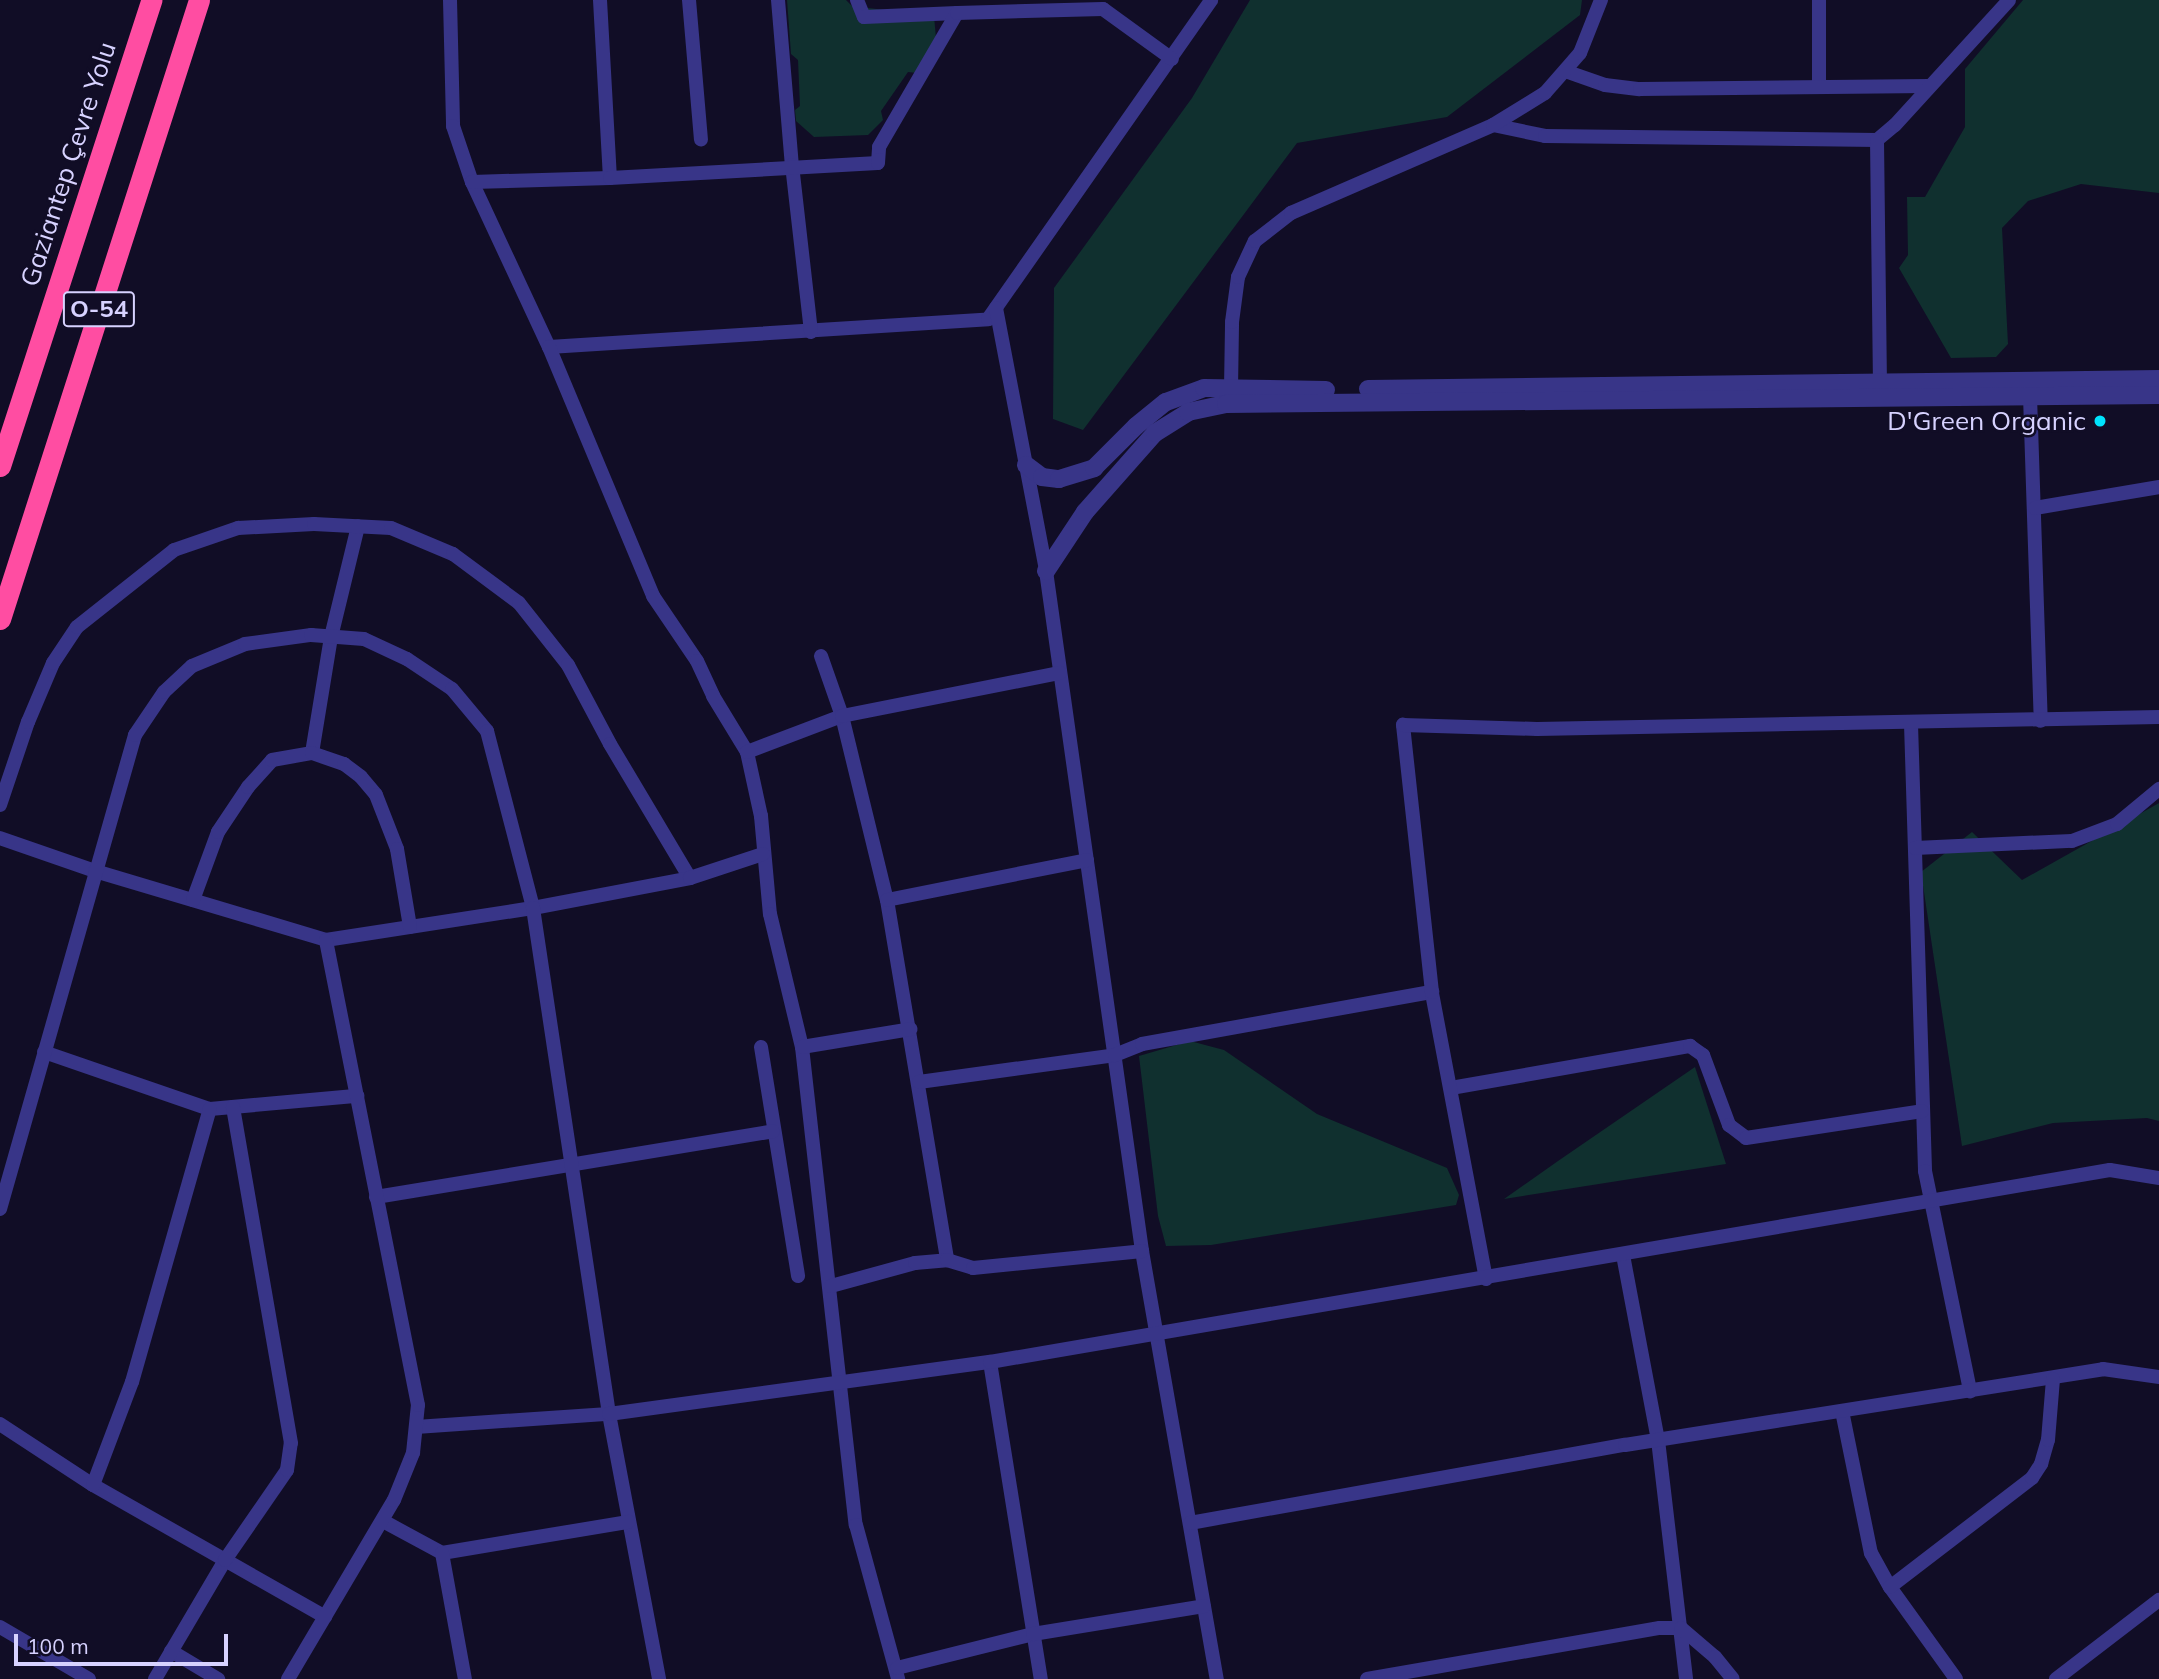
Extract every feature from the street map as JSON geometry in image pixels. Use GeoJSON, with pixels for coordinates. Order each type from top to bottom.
{"type":"FeatureCollection","features":[{"type":"Feature","properties":{"kind":"highway","name":"Gaziantep Çevre Yolu"},"geometry":{"type":"LineString","coordinates":[[0,466],[151,0]]}},
{"type":"Feature","properties":{"kind":"highway","name":"O-54"},"geometry":{"type":"LineString","coordinates":[[0,619],[200,0]]}},
{"type":"Feature","properties":{"kind":"street"},"geometry":{"type":"LineString","coordinates":[[450,0],[453,126],[472,182],[549,347],[653,596],[697,661],[713,696],[747,752],[761,816],[770,914],[802,1047],[856,1525],[897,1674],[1033,1634],[1204,1606]]}},
{"type":"Feature","properties":{"kind":"street"},"geometry":{"type":"LineString","coordinates":[[600,0],[610,178]]}},
{"type":"Feature","properties":{"kind":"street"},"geometry":{"type":"LineString","coordinates":[[689,0],[701,139]]}},
{"type":"Feature","properties":{"kind":"street"},"geometry":{"type":"LineString","coordinates":[[778,0],[792,165],[811,332]]}},
{"type":"Feature","properties":{"kind":"street"},"geometry":{"type":"LineString","coordinates":[[857,0],[864,17],[1103,9],[1172,59]]}},
{"type":"Feature","properties":{"kind":"street"},"geometry":{"type":"LineString","coordinates":[[549,347],[988,319],[1211,0]]}},
{"type":"Feature","properties":{"kind":"street"},"geometry":{"type":"LineString","coordinates":[[1231,389],[1232,321],[1238,277],[1255,242],[1290,213],[1493,125],[1545,93],[1580,53],[1601,0]]}},
{"type":"Feature","properties":{"kind":"street"},"geometry":{"type":"LineString","coordinates":[[1819,0],[1819,86]]}},
{"type":"Feature","properties":{"kind":"street"},"geometry":{"type":"LineString","coordinates":[[1880,392],[1877,140],[2008,0]]}},
{"type":"Feature","properties":{"kind":"street"},"geometry":{"type":"LineString","coordinates":[[472,182],[610,178],[792,165],[878,163],[879,147],[957,13]]}},
{"type":"Feature","properties":{"kind":"street"},"geometry":{"type":"LineString","coordinates":[[1564,71],[1605,85],[1640,89],[1929,86]]}},
{"type":"Feature","properties":{"kind":"street"},"geometry":{"type":"LineString","coordinates":[[1493,125],[1545,136],[1877,140]]}},
{"type":"Feature","properties":{"kind":"street"},"geometry":{"type":"LineString","coordinates":[[996,309],[1046,571],[1142,1251],[1159,1335],[1217,1679]]}},
{"type":"Feature","properties":{"kind":"street"},"geometry":{"type":"LineString","coordinates":[[1046,571],[1086,512],[1155,433],[1188,412],[1226,404],[1880,392],[2159,379]]}},
{"type":"Feature","properties":{"kind":"street"},"geometry":{"type":"LineString","coordinates":[[1026,465],[1042,477],[1059,479],[1094,468],[1136,426],[1166,402],[1204,388],[2159,396]]}},
{"type":"Feature","properties":{"kind":"street"},"geometry":{"type":"LineString","coordinates":[[2030,396],[2041,721]]}},
{"type":"Feature","properties":{"kind":"street"},"geometry":{"type":"LineString","coordinates":[[2035,508],[2159,487]]}},
{"type":"Feature","properties":{"kind":"street"},"geometry":{"type":"LineString","coordinates":[[0,806],[28,722],[53,663],[77,627],[174,550],[238,528],[314,524],[391,528],[453,554],[519,603],[568,665],[610,744],[691,878]]}},
{"type":"Feature","properties":{"kind":"street"},"geometry":{"type":"LineString","coordinates":[[312,753],[331,637],[358,526]]}},
{"type":"Feature","properties":{"kind":"street"},"geometry":{"type":"LineString","coordinates":[[0,1209],[135,735],[164,692],[192,666],[245,644],[311,635],[364,639],[407,659],[452,688],[486,731],[533,908],[609,1414],[659,1679]]}},
{"type":"Feature","properties":{"kind":"street"},"geometry":{"type":"LineString","coordinates":[[821,656],[842,716],[887,900],[911,1029],[947,1260]]}},
{"type":"Feature","properties":{"kind":"street"},"geometry":{"type":"LineString","coordinates":[[747,752],[842,716],[1060,673]]}},
{"type":"Feature","properties":{"kind":"street"},"geometry":{"type":"LineString","coordinates":[[1486,1279],[1432,992],[1403,725],[1537,729],[1911,724],[2159,716]]}},
{"type":"Feature","properties":{"kind":"street"},"geometry":{"type":"LineString","coordinates":[[1911,724],[1925,1171],[1970,1391]]}},
{"type":"Feature","properties":{"kind":"street"},"geometry":{"type":"LineString","coordinates":[[193,900],[218,832],[248,787],[272,760],[312,753],[344,764],[361,777],[376,795],[397,849],[410,927]]}},
{"type":"Feature","properties":{"kind":"street"},"geometry":{"type":"LineString","coordinates":[[1915,848],[2072,841],[2116,824],[2159,789]]}},
{"type":"Feature","properties":{"kind":"street"},"geometry":{"type":"LineString","coordinates":[[0,838],[95,871],[326,940],[533,908],[691,878],[763,854]]}},
{"type":"Feature","properties":{"kind":"street"},"geometry":{"type":"LineString","coordinates":[[887,900],[1087,860]]}},
{"type":"Feature","properties":{"kind":"street"},"geometry":{"type":"LineString","coordinates":[[288,1679],[383,1521],[413,1453],[418,1405],[326,940]]}},
{"type":"Feature","properties":{"kind":"street"},"geometry":{"type":"LineString","coordinates":[[919,1082],[1115,1055],[1142,1044],[1432,992]]}},
{"type":"Feature","properties":{"kind":"street"},"geometry":{"type":"LineString","coordinates":[[802,1047],[911,1029]]}},
{"type":"Feature","properties":{"kind":"street"},"geometry":{"type":"LineString","coordinates":[[1451,1088],[1690,1045],[1703,1055],[1729,1125],[1746,1138],[1922,1111]]}},
{"type":"Feature","properties":{"kind":"street"},"geometry":{"type":"LineString","coordinates":[[761,1047],[798,1276]]}},
{"type":"Feature","properties":{"kind":"street"},"geometry":{"type":"LineString","coordinates":[[44,1052],[210,1109],[357,1096]]}},
{"type":"Feature","properties":{"kind":"street"},"geometry":{"type":"LineString","coordinates":[[155,1679],[225,1560],[287,1470],[291,1443],[233,1107]]}},
{"type":"Feature","properties":{"kind":"street"},"geometry":{"type":"LineString","coordinates":[[93,1485],[132,1382],[210,1109]]}},
{"type":"Feature","properties":{"kind":"street"},"geometry":{"type":"LineString","coordinates":[[376,1197],[572,1167],[773,1131]]}},
{"type":"Feature","properties":{"kind":"street"},"geometry":{"type":"LineString","coordinates":[[415,1427],[609,1414],[841,1380],[990,1362],[2110,1170],[2159,1178]]}},
{"type":"Feature","properties":{"kind":"street"},"geometry":{"type":"LineString","coordinates":[[831,1286],[915,1263],[947,1260],[973,1268],[1142,1251]]}},
{"type":"Feature","properties":{"kind":"street"},"geometry":{"type":"LineString","coordinates":[[1623,1255],[1658,1440],[1686,1679]]}},
{"type":"Feature","properties":{"kind":"street"},"geometry":{"type":"LineString","coordinates":[[990,1362],[1041,1679]]}},
{"type":"Feature","properties":{"kind":"street"},"geometry":{"type":"LineString","coordinates":[[1190,1523],[1658,1440],[2103,1369],[2159,1377]]}},
{"type":"Feature","properties":{"kind":"street"},"geometry":{"type":"LineString","coordinates":[[1890,1587],[2032,1478],[2046,1452],[2053,1379]]}},
{"type":"Feature","properties":{"kind":"street"},"geometry":{"type":"LineString","coordinates":[[1842,1411],[1866,1538],[1876,1565],[1956,1679]]}},
{"type":"Feature","properties":{"kind":"street"},"geometry":{"type":"LineString","coordinates":[[0,1424],[93,1485],[325,1617]]}},
{"type":"Feature","properties":{"kind":"street"},"geometry":{"type":"LineString","coordinates":[[383,1521],[442,1553],[628,1522]]}},
{"type":"Feature","properties":{"kind":"street"},"geometry":{"type":"LineString","coordinates":[[442,1553],[464,1679]]}},
{"type":"Feature","properties":{"kind":"street"},"geometry":{"type":"LineString","coordinates":[[2056,1679],[2159,1600]]}},
{"type":"Feature","properties":{"kind":"street"},"geometry":{"type":"LineString","coordinates":[[0,1628],[89,1679]]}},
{"type":"Feature","properties":{"kind":"street"},"geometry":{"type":"LineString","coordinates":[[1367,1679],[1660,1628],[1681,1628],[1715,1657],[1732,1679]]}},
{"type":"Feature","properties":{"kind":"street"},"geometry":{"type":"LineString","coordinates":[[171,1651],[218,1679]]}},
{"type":"Feature","properties":{"kind":"green space"},"geometry":{"type":"Polygon","coordinates":[[[787,0],[846,0],[852,6],[934,16],[936,38],[917,73],[908,72],[881,111],[883,120],[868,135],[814,137],[796,121],[795,110],[800,106],[798,60],[791,54],[787,0]]]}},
{"type":"Feature","properties":{"kind":"green space"},"geometry":{"type":"Polygon","coordinates":[[[1250,0],[1582,0],[1580,15],[1447,117],[1297,143],[1083,430],[1053,419],[1054,288],[1192,98],[1250,0]]]}},
{"type":"Feature","properties":{"kind":"green space"},"geometry":{"type":"Polygon","coordinates":[[[2023,0],[2159,0],[2159,193],[2081,184],[2028,201],[2002,228],[2008,344],[1996,357],[1951,358],[1899,268],[1908,255],[1907,197],[1925,197],[1965,127],[1965,69],[2023,0]]]}},
{"type":"Feature","properties":{"kind":"green space"},"geometry":{"type":"Polygon","coordinates":[[[2159,803],[2159,1121],[2147,1118],[2053,1123],[1962,1146],[1921,872],[1972,832],[2022,880],[2159,803]]]}},
{"type":"Feature","properties":{"kind":"green space"},"geometry":{"type":"Polygon","coordinates":[[[1190,1041],[1224,1050],[1317,1114],[1447,1168],[1459,1195],[1456,1205],[1211,1245],[1166,1246],[1158,1216],[1139,1056],[1190,1041]]]}},
{"type":"Feature","properties":{"kind":"green space"},"geometry":{"type":"Polygon","coordinates":[[[1695,1067],[1726,1164],[1504,1199],[1558,1161],[1695,1067]]]}},
{"type":"Feature","properties":{"kind":"place","name":"D'Green Organic"},"geometry":{"type":"Point","coordinates":[2100,421]}}]}
